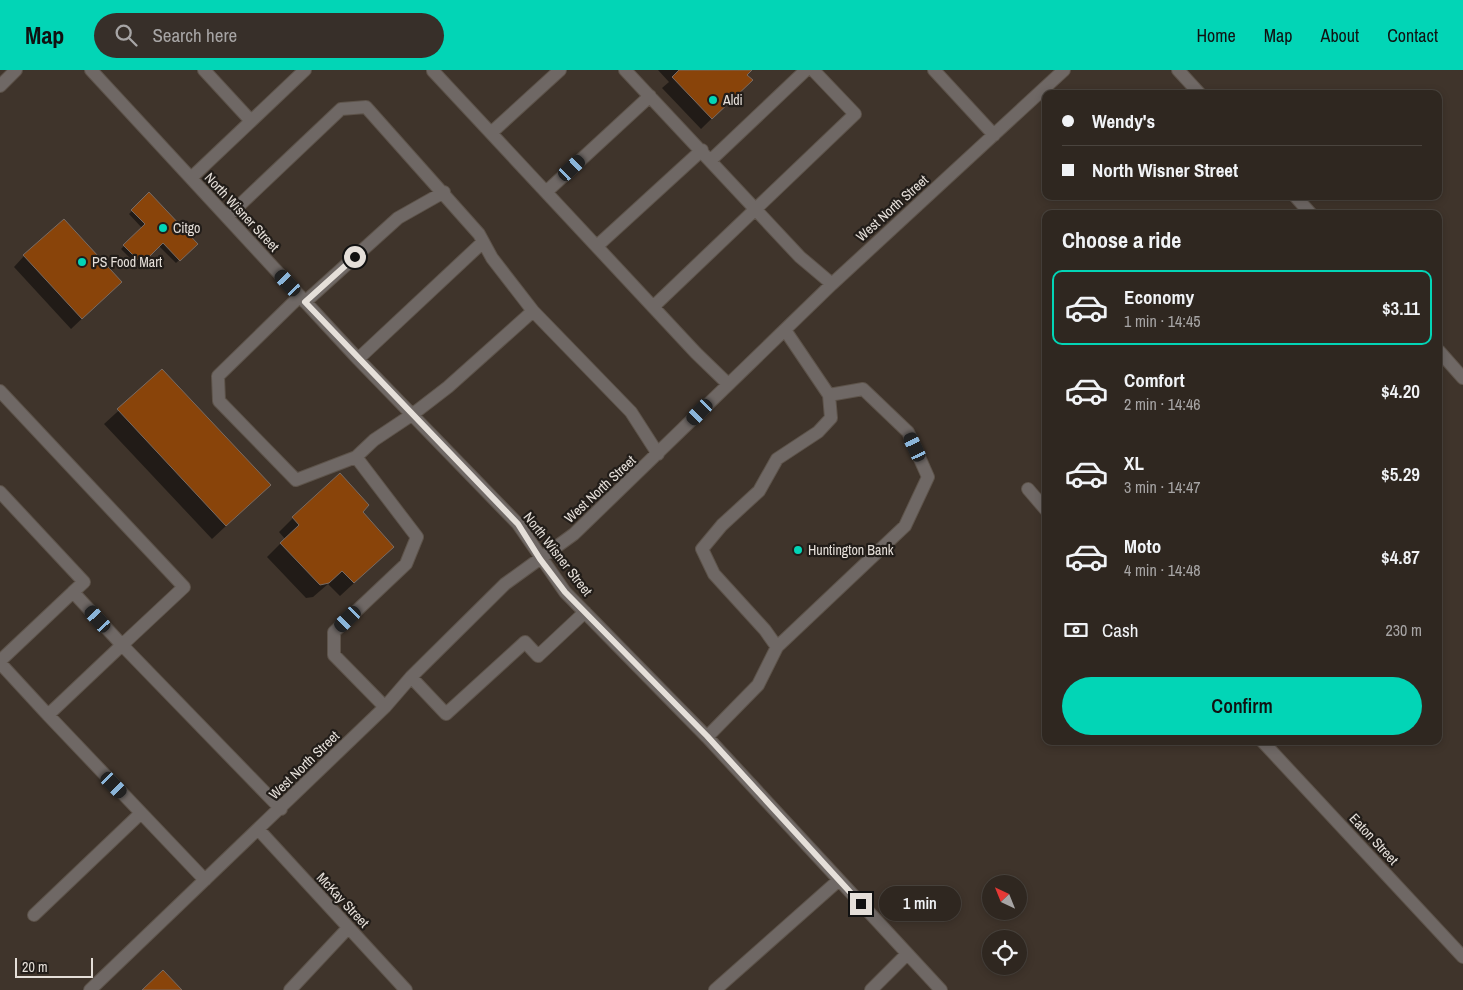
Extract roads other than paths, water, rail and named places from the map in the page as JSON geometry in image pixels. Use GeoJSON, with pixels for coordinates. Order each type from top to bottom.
{"type":"FeatureCollection","features":[{"type":"Feature","properties":{"kind":"street"},"geometry":{"type":"LineString","coordinates":[[0,86],[16,70]]}},
{"type":"Feature","properties":{"kind":"street","name":"North Wisner Street"},"geometry":{"type":"LineString","coordinates":[[91,70],[358,359],[518,524],[540,559],[565,592],[707,736],[941,990]]}},
{"type":"Feature","properties":{"kind":"street"},"geometry":{"type":"LineString","coordinates":[[204,70],[251,121]]}},
{"type":"Feature","properties":{"kind":"street"},"geometry":{"type":"LineString","coordinates":[[190,178],[305,70]]}},
{"type":"Feature","properties":{"kind":"street"},"geometry":{"type":"LineString","coordinates":[[434,70],[696,353],[728,384]]}},
{"type":"Feature","properties":{"kind":"street"},"geometry":{"type":"LineString","coordinates":[[491,133],[560,70]]}},
{"type":"Feature","properties":{"kind":"street"},"geometry":{"type":"LineString","coordinates":[[625,70],[702,150],[800,257],[832,284]]}},
{"type":"Feature","properties":{"kind":"street"},"geometry":{"type":"LineString","coordinates":[[711,160],[806,70]]}},
{"type":"Feature","properties":{"kind":"street"},"geometry":{"type":"LineString","coordinates":[[654,306],[855,114],[813,70]]}},
{"type":"Feature","properties":{"kind":"street"},"geometry":{"type":"LineString","coordinates":[[934,70],[994,135]]}},
{"type":"Feature","properties":{"kind":"street","name":"West North Street"},"geometry":{"type":"LineString","coordinates":[[1042,90],[1064,70]]}},
{"type":"Feature","properties":{"kind":"street"},"geometry":{"type":"LineString","coordinates":[[1178,70],[1196,90]]}},
{"type":"Feature","properties":{"kind":"street","name":"West North Street"},"geometry":{"type":"LineString","coordinates":[[90,990],[385,707],[411,677],[505,584],[574,534],[832,284],[1042,90]]}},
{"type":"Feature","properties":{"kind":"street"},"geometry":{"type":"LineString","coordinates":[[546,192],[650,96]]}},
{"type":"Feature","properties":{"kind":"street"},"geometry":{"type":"LineString","coordinates":[[227,217],[341,109],[366,107],[444,192],[483,242],[492,258],[533,312],[631,412],[658,454]]}},
{"type":"Feature","properties":{"kind":"street"},"geometry":{"type":"LineString","coordinates":[[597,246],[702,150]]}},
{"type":"Feature","properties":{"kind":"street"},"geometry":{"type":"LineString","coordinates":[[444,192],[398,218],[303,299],[218,376],[220,401],[296,480],[356,458],[374,440],[413,414],[448,387],[533,312]]}},
{"type":"Feature","properties":{"kind":"street"},"geometry":{"type":"LineString","coordinates":[[1299,200],[1307,210]]}},
{"type":"Feature","properties":{"kind":"street"},"geometry":{"type":"LineString","coordinates":[[358,359],[483,242]]}},
{"type":"Feature","properties":{"kind":"street"},"geometry":{"type":"LineString","coordinates":[[777,647],[714,574],[702,548],[722,525],[759,491],[777,459],[818,432],[831,418],[829,395],[785,330]]}},
{"type":"Feature","properties":{"kind":"street"},"geometry":{"type":"LineString","coordinates":[[1442,354],[1463,378]]}},
{"type":"Feature","properties":{"kind":"street"},"geometry":{"type":"LineString","coordinates":[[707,736],[758,685],[777,647],[905,526],[928,476],[908,432],[864,390],[829,395]]}},
{"type":"Feature","properties":{"kind":"street"},"geometry":{"type":"LineString","coordinates":[[0,391],[184,586],[48,715]]}},
{"type":"Feature","properties":{"kind":"street"},"geometry":{"type":"LineString","coordinates":[[356,458],[417,537],[406,564],[334,632],[334,655],[385,707]]}},
{"type":"Feature","properties":{"kind":"street"},"geometry":{"type":"LineString","coordinates":[[1028,490],[1042,506]]}},
{"type":"Feature","properties":{"kind":"street"},"geometry":{"type":"LineString","coordinates":[[0,492],[84,582],[0,662],[205,880]]}},
{"type":"Feature","properties":{"kind":"street"},"geometry":{"type":"LineString","coordinates":[[73,592],[281,808]]}},
{"type":"Feature","properties":{"kind":"street"},"geometry":{"type":"LineString","coordinates":[[411,677],[446,714],[525,642],[538,656],[585,612]]}},
{"type":"Feature","properties":{"kind":"street","name":"Eaton Street"},"geometry":{"type":"LineString","coordinates":[[1266,745],[1463,957]]}},
{"type":"Feature","properties":{"kind":"street"},"geometry":{"type":"LineString","coordinates":[[34,915],[141,813]]}},
{"type":"Feature","properties":{"kind":"street","name":"McKay Street"},"geometry":{"type":"LineString","coordinates":[[258,830],[406,990]]}},
{"type":"Feature","properties":{"kind":"street"},"geometry":{"type":"LineString","coordinates":[[714,990],[838,880]]}},
{"type":"Feature","properties":{"kind":"street"},"geometry":{"type":"LineString","coordinates":[[290,990],[348,928]]}},
{"type":"Feature","properties":{"kind":"street"},"geometry":{"type":"LineString","coordinates":[[871,990],[907,954]]}},
{"type":"Feature","properties":{"kind":"place","name":"Aldi"},"geometry":{"type":"Point","coordinates":[713,100]}},
{"type":"Feature","properties":{"kind":"place","name":"Citgo"},"geometry":{"type":"Point","coordinates":[163,228]}},
{"type":"Feature","properties":{"kind":"place","name":"PS Food Mart"},"geometry":{"type":"Point","coordinates":[82,262]}},
{"type":"Feature","properties":{"kind":"place","name":"Huntington Bank"},"geometry":{"type":"Point","coordinates":[798,550]}}]}
